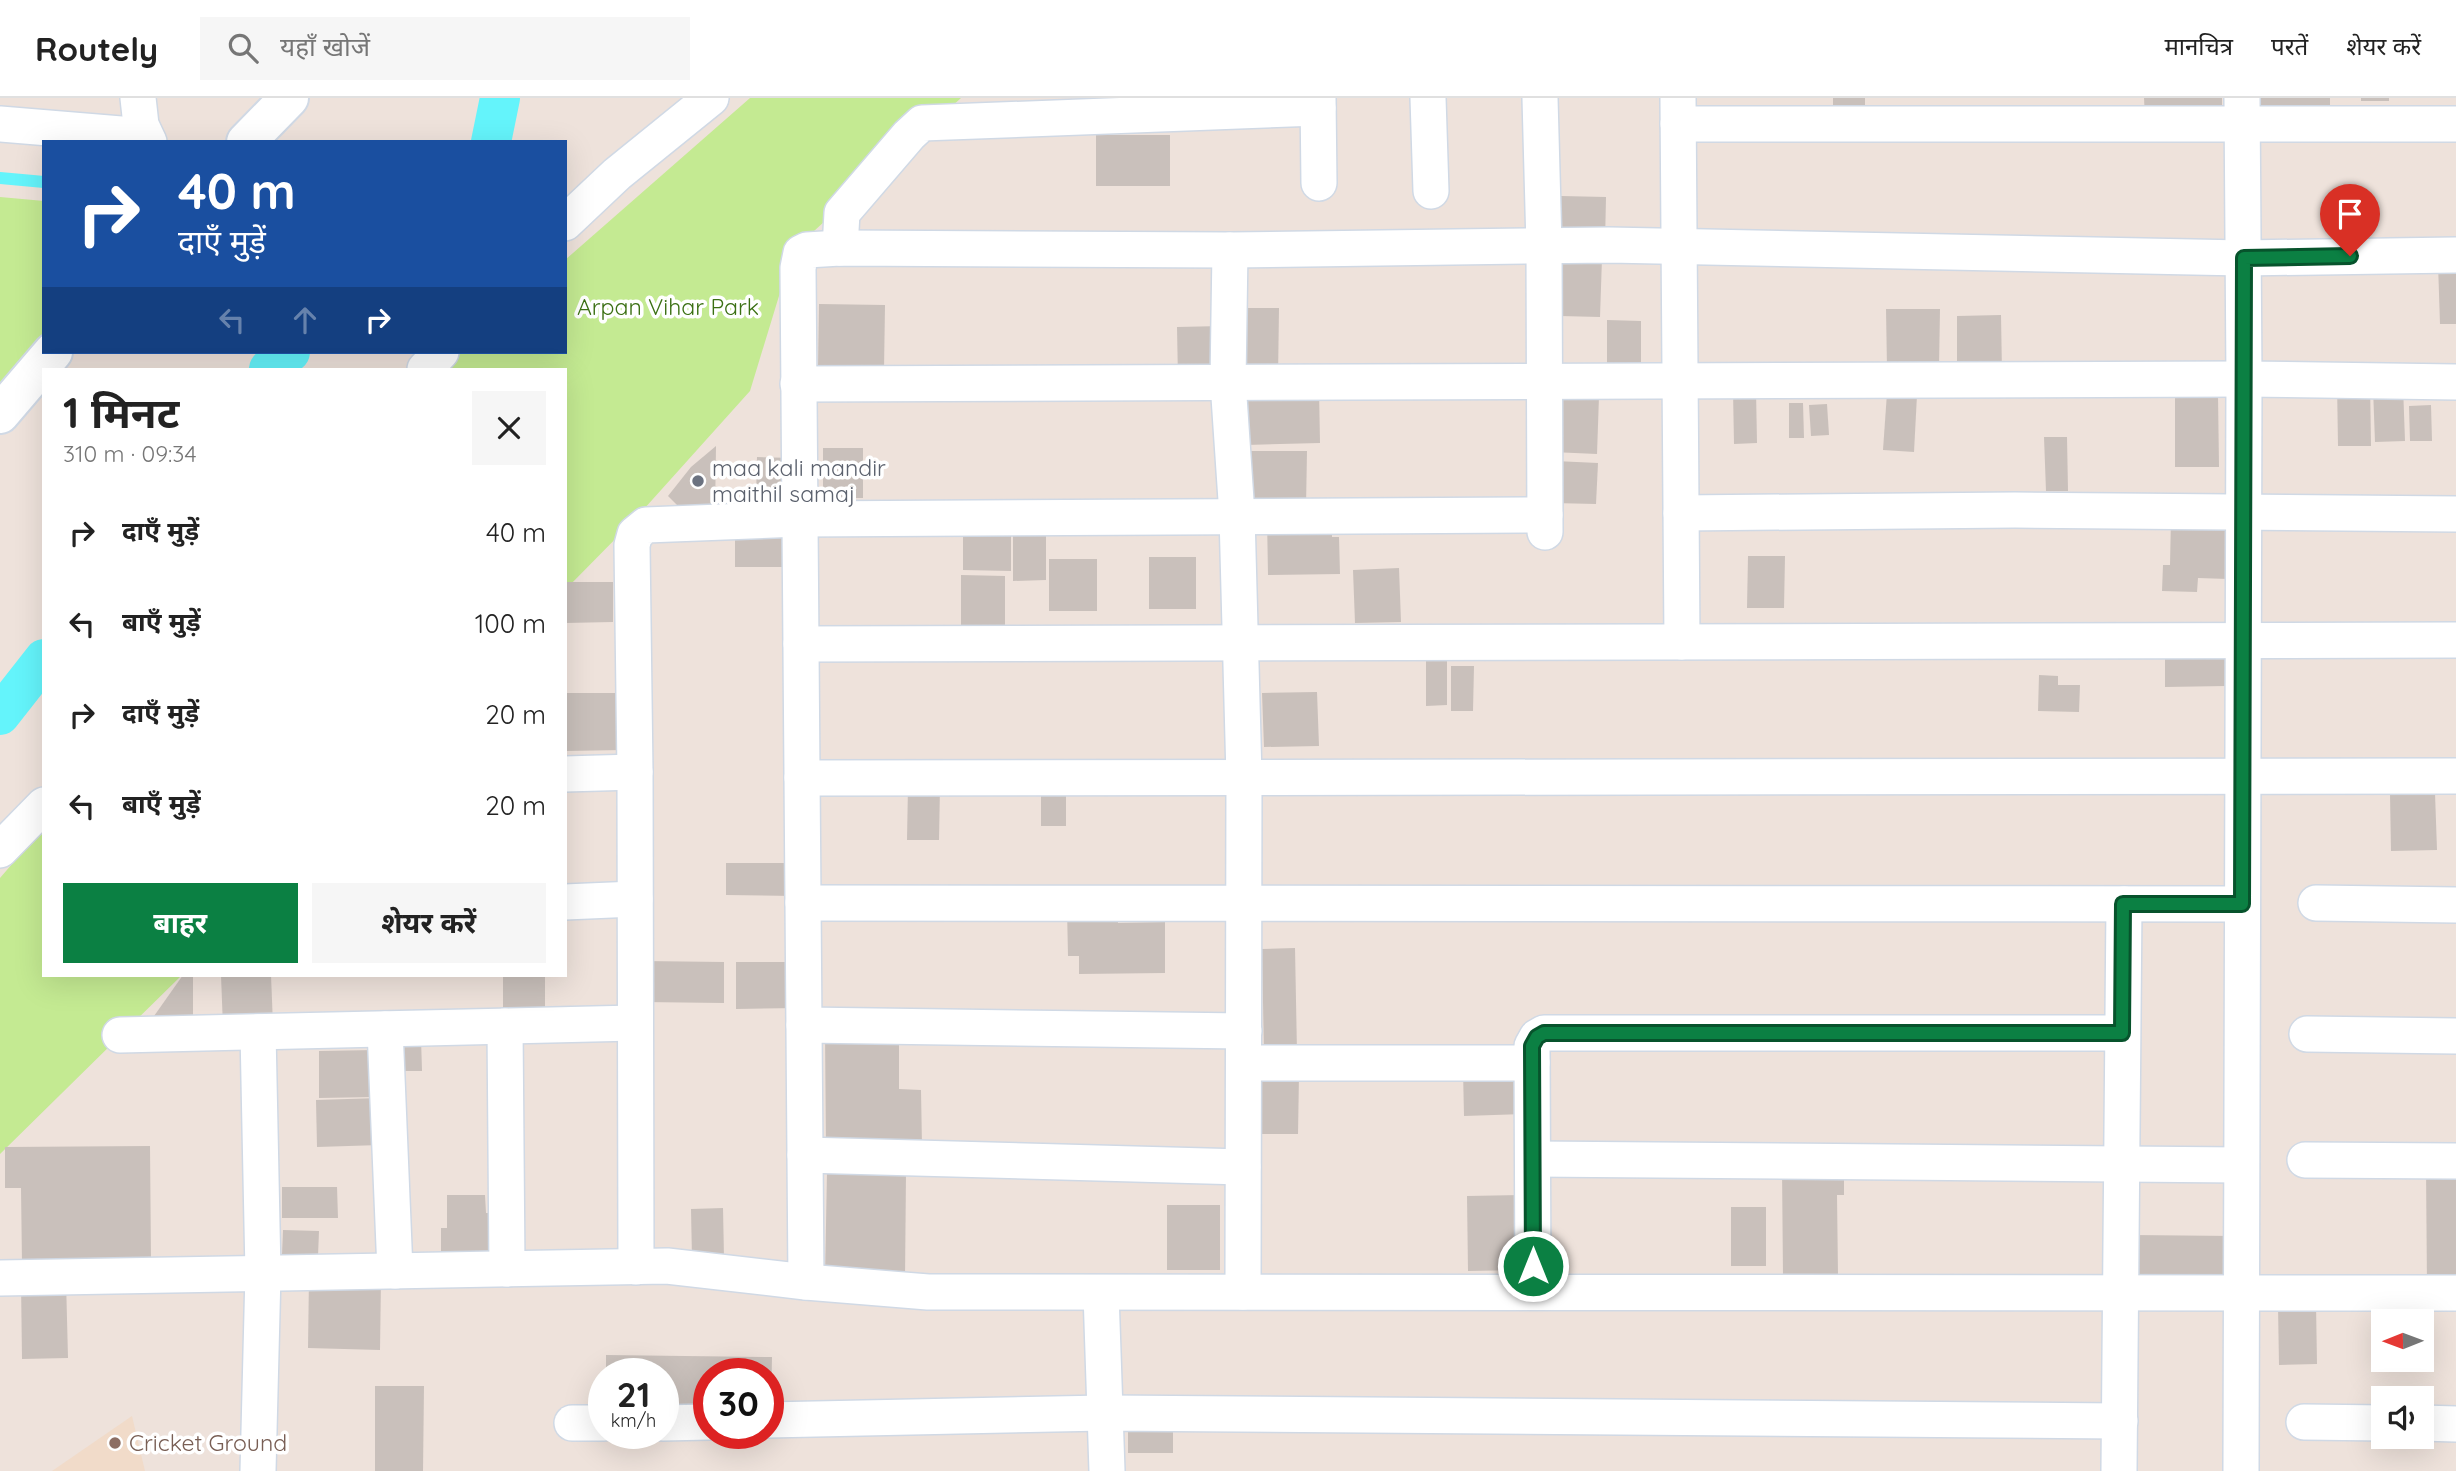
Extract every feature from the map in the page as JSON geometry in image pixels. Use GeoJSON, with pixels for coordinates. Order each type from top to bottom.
{"type":"FeatureCollection","features":[{"type":"Feature","properties":{"kind":"street"},"geometry":{"type":"LineString","coordinates":[[0,124],[147,139],[139,116],[138,98]]}},
{"type":"Feature","properties":{"kind":"street"},"geometry":{"type":"LineString","coordinates":[[567,221],[617,174],[710,98]]}},
{"type":"Feature","properties":{"kind":"street"},"geometry":{"type":"LineString","coordinates":[[1428,98],[1431,191]]}},
{"type":"Feature","properties":{"kind":"street"},"geometry":{"type":"LineString","coordinates":[[636,1267],[632,545],[635,534],[646,525],[799,519],[1237,516],[1545,524],[1544,246],[1540,98]]}},
{"type":"Feature","properties":{"kind":"street"},"geometry":{"type":"LineString","coordinates":[[248,140],[281,102]]}},
{"type":"Feature","properties":{"kind":"street"},"geometry":{"type":"LineString","coordinates":[[840,248],[842,214],[922,123],[1318,103],[1319,183]]}},
{"type":"Feature","properties":{"kind":"street"},"geometry":{"type":"LineString","coordinates":[[1682,642],[1678,111],[2242,111],[2456,124]]}},
{"type":"Feature","properties":{"kind":"street"},"geometry":{"type":"LineString","coordinates":[[2241,1471],[2244,379],[2242,111]]}},
{"type":"Feature","properties":{"kind":"street"},"geometry":{"type":"LineString","coordinates":[[806,1282],[798,384],[801,253],[807,250],[840,248],[1230,250],[1544,246],[2244,258],[2456,255]]}},
{"type":"Feature","properties":{"kind":"street"},"geometry":{"type":"LineString","coordinates":[[1230,250],[1228,382],[1237,516],[1244,777],[1243,1292]]}},
{"type":"Feature","properties":{"kind":"street"},"geometry":{"type":"LineString","coordinates":[[0,414],[51,354]]}},
{"type":"Feature","properties":{"kind":"street"},"geometry":{"type":"LineString","coordinates":[[426,368],[439,354]]}},
{"type":"Feature","properties":{"kind":"street"},"geometry":{"type":"LineString","coordinates":[[798,384],[2244,379],[2456,382]]}},
{"type":"Feature","properties":{"kind":"street"},"geometry":{"type":"LineString","coordinates":[[1681,513],[2001,510],[2456,514]]}},
{"type":"Feature","properties":{"kind":"street"},"geometry":{"type":"LineString","coordinates":[[801,644],[2456,640]]}},
{"type":"Feature","properties":{"kind":"street"},"geometry":{"type":"LineString","coordinates":[[567,774],[635,772]]}},
{"type":"Feature","properties":{"kind":"street"},"geometry":{"type":"LineString","coordinates":[[802,778],[2456,776]]}},
{"type":"Feature","properties":{"kind":"street"},"geometry":{"type":"LineString","coordinates":[[0,850],[42,807]]}},
{"type":"Feature","properties":{"kind":"street"},"geometry":{"type":"LineString","coordinates":[[567,902],[635,899]]}},
{"type":"Feature","properties":{"kind":"street"},"geometry":{"type":"LineString","coordinates":[[803,903],[2242,904]]}},
{"type":"Feature","properties":{"kind":"street"},"geometry":{"type":"LineString","coordinates":[[2316,903],[2456,905]]}},
{"type":"Feature","properties":{"kind":"street"},"geometry":{"type":"LineString","coordinates":[[2119,1471],[2123,904]]}},
{"type":"Feature","properties":{"kind":"street"},"geometry":{"type":"LineString","coordinates":[[120,1035],[635,1023]]}},
{"type":"Feature","properties":{"kind":"street"},"geometry":{"type":"LineString","coordinates":[[804,1025],[1532,1063]]}},
{"type":"Feature","properties":{"kind":"street"},"geometry":{"type":"LineString","coordinates":[[505,1026],[507,1269]]}},
{"type":"Feature","properties":{"kind":"street"},"geometry":{"type":"LineString","coordinates":[[385,1029],[395,1271]]}},
{"type":"Feature","properties":{"kind":"street"},"geometry":{"type":"LineString","coordinates":[[258,1032],[263,1273],[258,1471]]}},
{"type":"Feature","properties":{"kind":"street"},"geometry":{"type":"LineString","coordinates":[[1533,1292],[1532,1046],[1537,1037],[1544,1033],[2122,1033]]}},
{"type":"Feature","properties":{"kind":"street"},"geometry":{"type":"LineString","coordinates":[[2307,1034],[2456,1036]]}},
{"type":"Feature","properties":{"kind":"street"},"geometry":{"type":"LineString","coordinates":[[805,1155],[1243,1167]]}},
{"type":"Feature","properties":{"kind":"street"},"geometry":{"type":"LineString","coordinates":[[1533,1159],[2241,1165]]}},
{"type":"Feature","properties":{"kind":"street"},"geometry":{"type":"LineString","coordinates":[[2305,1160],[2456,1161]]}},
{"type":"Feature","properties":{"kind":"street"},"geometry":{"type":"LineString","coordinates":[[0,1278],[667,1266],[806,1282],[928,1292],[2456,1293]]}},
{"type":"Feature","properties":{"kind":"street"},"geometry":{"type":"LineString","coordinates":[[1101,1293],[1107,1471]]}},
{"type":"Feature","properties":{"kind":"street"},"geometry":{"type":"LineString","coordinates":[[784,1420],[1105,1413],[2120,1421]]}},
{"type":"Feature","properties":{"kind":"street"},"geometry":{"type":"LineString","coordinates":[[2304,1422],[2371,1423]]}},
{"type":"Feature","properties":{"kind":"street"},"geometry":{"type":"LineString","coordinates":[[2434,1423],[2456,1424]]}},
{"type":"Feature","properties":{"kind":"shaded area","name":"Cricket Ground"},"geometry":{"type":"Polygon","coordinates":[[[132,1416],[145,1471],[52,1471],[132,1416]]]}},
{"type":"Feature","properties":{"kind":"green space","name":"Arpan Vihar Park"},"geometry":{"type":"Polygon","coordinates":[[[750,98],[961,98],[793,250],[750,391],[635,519],[567,588],[567,368],[444,368],[459,354],[567,354],[567,258],[750,98]]]}},
{"type":"Feature","properties":{"kind":"green space"},"geometry":{"type":"Polygon","coordinates":[[[0,197],[42,201],[42,336],[0,386],[0,197]]]}},
{"type":"Feature","properties":{"kind":"green space"},"geometry":{"type":"Polygon","coordinates":[[[42,829],[42,977],[180,977],[0,1154],[0,878],[42,829]]]}},
{"type":"Feature","properties":{"kind":"building"},"geometry":{"type":"Polygon","coordinates":[[[1833,98],[1865,98],[1865,113],[1833,113],[1833,98]]]}},
{"type":"Feature","properties":{"kind":"building"},"geometry":{"type":"Polygon","coordinates":[[[2144,98],[2222,98],[2222,117],[2145,117],[2144,98]]]}},
{"type":"Feature","properties":{"kind":"building"},"geometry":{"type":"Polygon","coordinates":[[[2259,98],[2330,98],[2330,115],[2259,115],[2259,98]]]}},
{"type":"Feature","properties":{"kind":"building"},"geometry":{"type":"Polygon","coordinates":[[[2361,98],[2389,98],[2389,101],[2361,101],[2361,98]]]}},
{"type":"Feature","properties":{"kind":"building"},"geometry":{"type":"Polygon","coordinates":[[[1096,135],[1170,135],[1170,186],[1096,186],[1096,135]]]}},
{"type":"Feature","properties":{"kind":"building"},"geometry":{"type":"Polygon","coordinates":[[[1561,196],[1606,197],[1605,243],[1560,242],[1561,196]]]}},
{"type":"Feature","properties":{"kind":"building"},"geometry":{"type":"Polygon","coordinates":[[[1562,256],[1602,258],[1600,317],[1560,316],[1562,256]]]}},
{"type":"Feature","properties":{"kind":"building"},"geometry":{"type":"Polygon","coordinates":[[[2456,262],[2456,324],[2440,324],[2438,263],[2456,262]]]}},
{"type":"Feature","properties":{"kind":"building"},"geometry":{"type":"Polygon","coordinates":[[[819,304],[885,305],[884,369],[818,368],[819,304]]]}},
{"type":"Feature","properties":{"kind":"building"},"geometry":{"type":"Polygon","coordinates":[[[1232,308],[1279,308],[1278,378],[1232,378],[1232,308]]]}},
{"type":"Feature","properties":{"kind":"building"},"geometry":{"type":"Polygon","coordinates":[[[1886,309],[1940,309],[1939,367],[1887,368],[1886,309]]]}},
{"type":"Feature","properties":{"kind":"building"},"geometry":{"type":"Polygon","coordinates":[[[2001,315],[2002,374],[1957,374],[1957,316],[2001,315]]]}},
{"type":"Feature","properties":{"kind":"building"},"geometry":{"type":"Polygon","coordinates":[[[1607,320],[1641,321],[1641,374],[1607,374],[1607,320]]]}},
{"type":"Feature","properties":{"kind":"building"},"geometry":{"type":"Polygon","coordinates":[[[1222,326],[1223,379],[1178,380],[1177,327],[1222,326]]]}},
{"type":"Feature","properties":{"kind":"building"},"geometry":{"type":"Polygon","coordinates":[[[2337,382],[2370,382],[2371,446],[2338,446],[2337,382]]]}},
{"type":"Feature","properties":{"kind":"building"},"geometry":{"type":"Polygon","coordinates":[[[2403,386],[2405,441],[2375,442],[2373,388],[2403,386]]]}},
{"type":"Feature","properties":{"kind":"building"},"geometry":{"type":"Polygon","coordinates":[[[1319,389],[1320,443],[1246,445],[1244,390],[1319,389]]]}},
{"type":"Feature","properties":{"kind":"building"},"geometry":{"type":"Polygon","coordinates":[[[1733,390],[1756,390],[1757,443],[1734,444],[1733,390]]]}},
{"type":"Feature","properties":{"kind":"building"},"geometry":{"type":"Polygon","coordinates":[[[1887,393],[1917,395],[1914,452],[1883,450],[1887,393]]]}},
{"type":"Feature","properties":{"kind":"building"},"geometry":{"type":"Polygon","coordinates":[[[1554,394],[1599,396],[1597,454],[1552,452],[1554,394]]]}},
{"type":"Feature","properties":{"kind":"building"},"geometry":{"type":"Polygon","coordinates":[[[2175,395],[2218,396],[2219,467],[2175,467],[2175,395]]]}},
{"type":"Feature","properties":{"kind":"building"},"geometry":{"type":"Polygon","coordinates":[[[1789,403],[1803,403],[1804,438],[1789,438],[1789,403]]]}},
{"type":"Feature","properties":{"kind":"building"},"geometry":{"type":"Polygon","coordinates":[[[1827,404],[1829,435],[1811,436],[1809,405],[1827,404]]]}},
{"type":"Feature","properties":{"kind":"building"},"geometry":{"type":"Polygon","coordinates":[[[2431,405],[2432,441],[2410,441],[2409,406],[2431,405]]]}},
{"type":"Feature","properties":{"kind":"building"},"geometry":{"type":"Polygon","coordinates":[[[2044,437],[2067,437],[2068,491],[2046,491],[2044,437]]]}},
{"type":"Feature","properties":{"kind":"building","name":"maa kali mandir maithil samaj"},"geometry":{"type":"Polygon","coordinates":[[[716,446],[715,517],[686,514],[668,496],[691,467],[716,446]]]}},
{"type":"Feature","properties":{"kind":"building"},"geometry":{"type":"Polygon","coordinates":[[[823,448],[863,448],[863,498],[823,498],[823,448]]]}},
{"type":"Feature","properties":{"kind":"building"},"geometry":{"type":"Polygon","coordinates":[[[1248,451],[1307,451],[1306,507],[1248,507],[1248,451]]]}},
{"type":"Feature","properties":{"kind":"building"},"geometry":{"type":"Polygon","coordinates":[[[757,457],[796,458],[796,500],[756,500],[757,457]]]}},
{"type":"Feature","properties":{"kind":"building"},"geometry":{"type":"Polygon","coordinates":[[[1555,461],[1598,463],[1596,504],[1553,503],[1555,461]]]}},
{"type":"Feature","properties":{"kind":"building"},"geometry":{"type":"Polygon","coordinates":[[[1332,517],[1332,537],[1339,537],[1340,574],[1268,575],[1267,518],[1332,517]]]}},
{"type":"Feature","properties":{"kind":"building"},"geometry":{"type":"Polygon","coordinates":[[[2171,518],[2230,519],[2228,579],[2198,578],[2197,592],[2162,591],[2163,565],[2170,565],[2171,518]]]}},
{"type":"Feature","properties":{"kind":"building"},"geometry":{"type":"Polygon","coordinates":[[[963,522],[1011,522],[1011,571],[963,570],[963,522]]]}},
{"type":"Feature","properties":{"kind":"building"},"geometry":{"type":"Polygon","coordinates":[[[1013,522],[1046,531],[1046,580],[1013,581],[1013,522]]]}},
{"type":"Feature","properties":{"kind":"building"},"geometry":{"type":"Polygon","coordinates":[[[735,525],[795,525],[796,567],[735,567],[735,525]]]}},
{"type":"Feature","properties":{"kind":"building"},"geometry":{"type":"Polygon","coordinates":[[[1748,556],[1785,556],[1784,608],[1747,608],[1748,556]]]}},
{"type":"Feature","properties":{"kind":"building"},"geometry":{"type":"Polygon","coordinates":[[[1149,557],[1196,557],[1196,609],[1149,609],[1149,557]]]}},
{"type":"Feature","properties":{"kind":"building"},"geometry":{"type":"Polygon","coordinates":[[[1049,559],[1097,559],[1097,611],[1049,611],[1049,559]]]}},
{"type":"Feature","properties":{"kind":"building"},"geometry":{"type":"Polygon","coordinates":[[[1399,568],[1401,622],[1355,623],[1353,570],[1399,568]]]}},
{"type":"Feature","properties":{"kind":"building"},"geometry":{"type":"Polygon","coordinates":[[[961,575],[1005,576],[1005,631],[961,630],[961,575]]]}},
{"type":"Feature","properties":{"kind":"building"},"geometry":{"type":"Polygon","coordinates":[[[567,582],[613,582],[613,622],[567,623],[567,582]]]}},
{"type":"Feature","properties":{"kind":"building"},"geometry":{"type":"Polygon","coordinates":[[[1426,648],[1447,649],[1447,705],[1426,706],[1426,648]]]}},
{"type":"Feature","properties":{"kind":"building"},"geometry":{"type":"Polygon","coordinates":[[[2226,651],[2226,686],[2165,687],[2165,652],[2226,651]]]}},
{"type":"Feature","properties":{"kind":"building"},"geometry":{"type":"Polygon","coordinates":[[[1451,666],[1474,666],[1473,711],[1451,711],[1451,666]]]}},
{"type":"Feature","properties":{"kind":"building"},"geometry":{"type":"Polygon","coordinates":[[[2039,675],[2058,676],[2058,685],[2080,685],[2079,712],[2038,711],[2039,675]]]}},
{"type":"Feature","properties":{"kind":"building"},"geometry":{"type":"Polygon","coordinates":[[[1317,692],[1319,746],[1264,747],[1262,693],[1317,692]]]}},
{"type":"Feature","properties":{"kind":"building"},"geometry":{"type":"Polygon","coordinates":[[[567,693],[622,693],[623,750],[567,751],[567,693]]]}},
{"type":"Feature","properties":{"kind":"building"},"geometry":{"type":"Polygon","coordinates":[[[1041,784],[1066,784],[1066,826],[1041,826],[1041,784]]]}},
{"type":"Feature","properties":{"kind":"building"},"geometry":{"type":"Polygon","coordinates":[[[908,786],[940,786],[939,840],[907,840],[908,786]]]}},
{"type":"Feature","properties":{"kind":"building"},"geometry":{"type":"Polygon","coordinates":[[[2435,793],[2437,850],[2391,851],[2390,794],[2435,793]]]}},
{"type":"Feature","properties":{"kind":"building"},"geometry":{"type":"Polygon","coordinates":[[[726,863],[795,863],[795,896],[726,895],[726,863]]]}},
{"type":"Feature","properties":{"kind":"building"},"geometry":{"type":"Polygon","coordinates":[[[1067,909],[1119,909],[1118,923],[1165,922],[1165,973],[1079,974],[1079,956],[1068,956],[1067,909]]]}},
{"type":"Feature","properties":{"kind":"building"},"geometry":{"type":"Polygon","coordinates":[[[1295,948],[1297,1053],[1264,1053],[1262,949],[1295,948]]]}},
{"type":"Feature","properties":{"kind":"building"},"geometry":{"type":"Polygon","coordinates":[[[642,961],[724,962],[724,1003],[642,1002],[642,961]]]}},
{"type":"Feature","properties":{"kind":"building"},"geometry":{"type":"Polygon","coordinates":[[[736,962],[799,962],[800,1008],[736,1009],[736,962]]]}},
{"type":"Feature","properties":{"kind":"building"},"geometry":{"type":"Polygon","coordinates":[[[182,977],[193,977],[193,1026],[147,1026],[182,977]]]}},
{"type":"Feature","properties":{"kind":"building"},"geometry":{"type":"Polygon","coordinates":[[[221,977],[271,977],[273,1025],[223,1027],[221,977]]]}},
{"type":"Feature","properties":{"kind":"building"},"geometry":{"type":"Polygon","coordinates":[[[503,977],[545,977],[545,1022],[503,1022],[503,977]]]}},
{"type":"Feature","properties":{"kind":"building"},"geometry":{"type":"Polygon","coordinates":[[[825,1033],[899,1033],[899,1089],[921,1090],[922,1146],[826,1147],[825,1033]]]}},
{"type":"Feature","properties":{"kind":"building"},"geometry":{"type":"Polygon","coordinates":[[[421,1039],[422,1071],[396,1071],[395,1040],[421,1039]]]}},
{"type":"Feature","properties":{"kind":"building"},"geometry":{"type":"Polygon","coordinates":[[[375,1050],[375,1097],[319,1098],[319,1051],[375,1050]]]}},
{"type":"Feature","properties":{"kind":"building"},"geometry":{"type":"Polygon","coordinates":[[[1523,1068],[1524,1114],[1464,1116],[1463,1070],[1523,1068]]]}},
{"type":"Feature","properties":{"kind":"building"},"geometry":{"type":"Polygon","coordinates":[[[1262,1073],[1299,1074],[1298,1134],[1262,1134],[1262,1073]]]}},
{"type":"Feature","properties":{"kind":"building"},"geometry":{"type":"Polygon","coordinates":[[[379,1098],[380,1145],[317,1147],[316,1100],[379,1098]]]}},
{"type":"Feature","properties":{"kind":"building"},"geometry":{"type":"Polygon","coordinates":[[[150,1146],[151,1263],[22,1264],[21,1188],[5,1188],[5,1147],[150,1146]]]}},
{"type":"Feature","properties":{"kind":"building"},"geometry":{"type":"Polygon","coordinates":[[[1782,1167],[1844,1167],[1844,1195],[1837,1195],[1838,1275],[1783,1276],[1782,1167]]]}},
{"type":"Feature","properties":{"kind":"building"},"geometry":{"type":"Polygon","coordinates":[[[2426,1167],[2456,1167],[2456,1286],[2427,1286],[2426,1167]]]}},
{"type":"Feature","properties":{"kind":"building"},"geometry":{"type":"Polygon","coordinates":[[[827,1171],[906,1172],[905,1280],[825,1279],[827,1171]]]}},
{"type":"Feature","properties":{"kind":"building"},"geometry":{"type":"Polygon","coordinates":[[[282,1187],[337,1187],[338,1218],[282,1218],[282,1187]]]}},
{"type":"Feature","properties":{"kind":"building"},"geometry":{"type":"Polygon","coordinates":[[[447,1195],[485,1195],[486,1213],[505,1213],[505,1256],[441,1256],[441,1228],[447,1228],[447,1195]]]}},
{"type":"Feature","properties":{"kind":"building"},"geometry":{"type":"Polygon","coordinates":[[[1521,1195],[1522,1270],[1468,1271],[1467,1196],[1521,1195]]]}},
{"type":"Feature","properties":{"kind":"building"},"geometry":{"type":"Polygon","coordinates":[[[1167,1205],[1220,1205],[1220,1270],[1167,1270],[1167,1205]]]}},
{"type":"Feature","properties":{"kind":"building"},"geometry":{"type":"Polygon","coordinates":[[[1731,1207],[1766,1207],[1766,1266],[1731,1266],[1731,1207]]]}},
{"type":"Feature","properties":{"kind":"building"},"geometry":{"type":"Polygon","coordinates":[[[723,1208],[724,1258],[692,1259],[691,1209],[723,1208]]]}},
{"type":"Feature","properties":{"kind":"building"},"geometry":{"type":"Polygon","coordinates":[[[283,1230],[319,1231],[318,1256],[282,1255],[283,1230]]]}},
{"type":"Feature","properties":{"kind":"building"},"geometry":{"type":"Polygon","coordinates":[[[2132,1235],[2234,1236],[2234,1280],[2131,1279],[2132,1235]]]}},
{"type":"Feature","properties":{"kind":"building"},"geometry":{"type":"Polygon","coordinates":[[[309,1277],[381,1278],[380,1350],[308,1348],[309,1277]]]}},
{"type":"Feature","properties":{"kind":"building"},"geometry":{"type":"Polygon","coordinates":[[[66,1280],[68,1358],[22,1359],[21,1281],[66,1280]]]}},
{"type":"Feature","properties":{"kind":"building"},"geometry":{"type":"Polygon","coordinates":[[[2316,1304],[2317,1364],[2279,1365],[2278,1305],[2316,1304]]]}},
{"type":"Feature","properties":{"kind":"building"},"geometry":{"type":"Polygon","coordinates":[[[606,1355],[772,1357],[693,1358],[693,1405],[679,1405],[679,1358],[606,1358],[606,1355]]]}},
{"type":"Feature","properties":{"kind":"building"},"geometry":{"type":"Polygon","coordinates":[[[375,1386],[424,1386],[423,1471],[375,1471],[375,1386]]]}},
{"type":"Feature","properties":{"kind":"building"},"geometry":{"type":"Polygon","coordinates":[[[1128,1420],[1173,1420],[1173,1453],[1128,1453],[1128,1420]]]}},
{"type":"Feature","properties":{"kind":"waterway"},"geometry":{"type":"LineString","coordinates":[[491,140],[500,98]]}},
{"type":"Feature","properties":{"kind":"waterway"},"geometry":{"type":"LineString","coordinates":[[0,178],[42,182]]}},
{"type":"Feature","properties":{"kind":"waterway"},"geometry":{"type":"LineString","coordinates":[[270,368],[288,354]]}},
{"type":"Feature","properties":{"kind":"waterway"},"geometry":{"type":"LineString","coordinates":[[0,715],[42,662]]}},
{"type":"Feature","properties":{"kind":"place","name":"maa kali mandir maithil samaj"},"geometry":{"type":"Point","coordinates":[698,481]}},
{"type":"Feature","properties":{"kind":"place","name":"Cricket Ground"},"geometry":{"type":"Point","coordinates":[115,1443]}},
{"type":"Feature","properties":{"kind":"route"},"geometry":{"type":"LineString","coordinates":[[1533,1266],[1532,1046],[1537,1037],[1544,1033],[2122,1033],[2123,904],[2242,904],[2244,258],[2350,256]]}}]}
